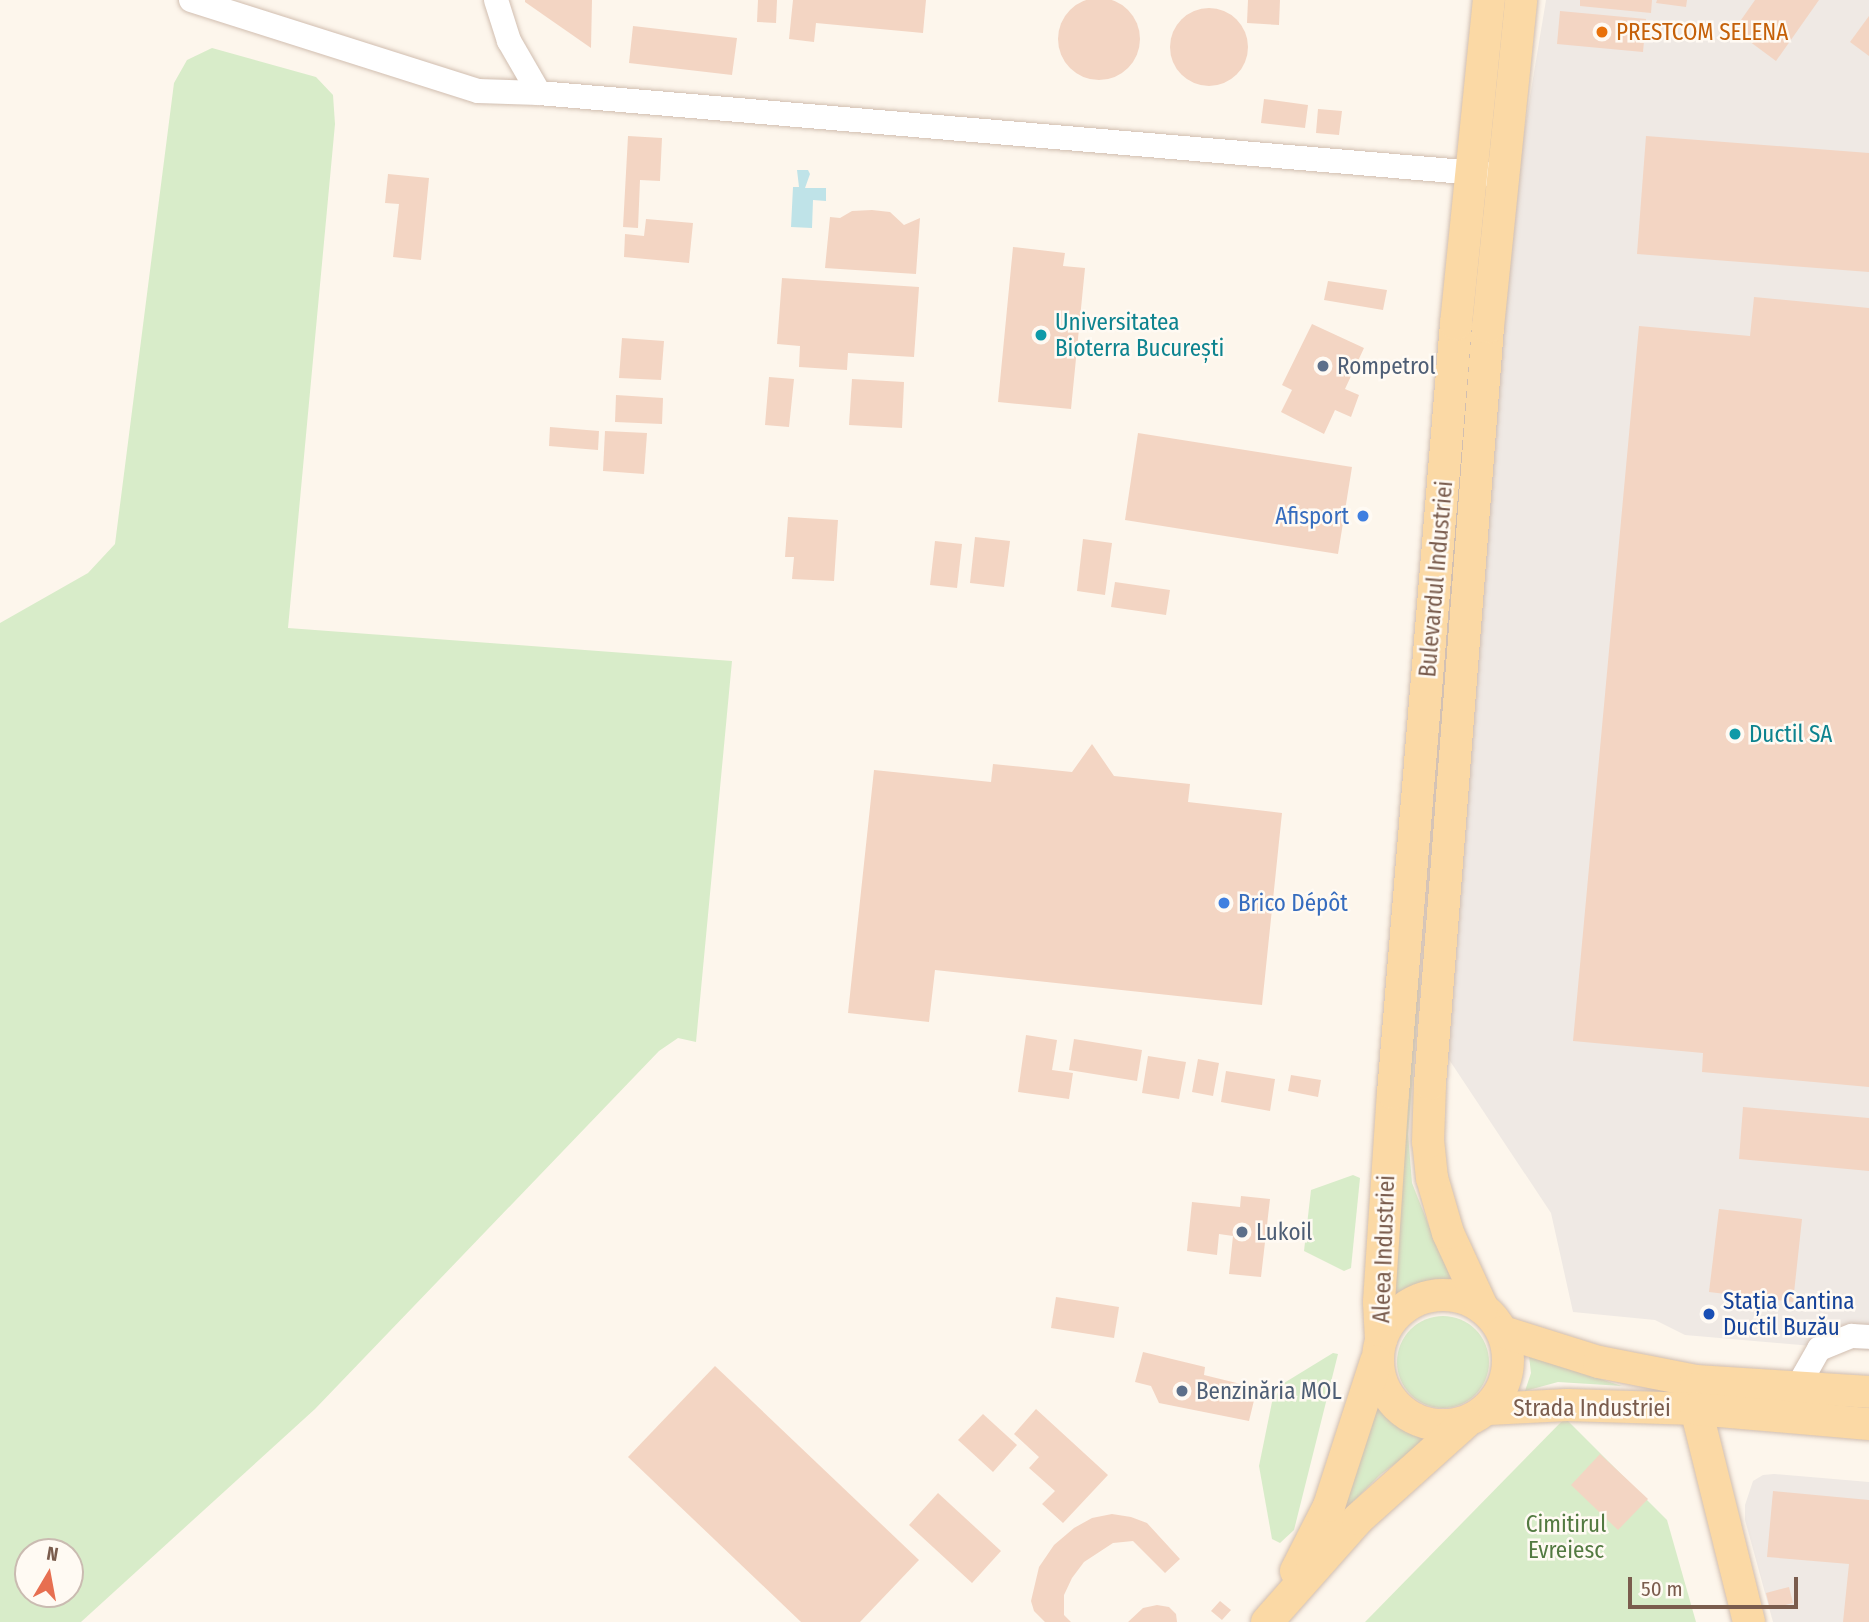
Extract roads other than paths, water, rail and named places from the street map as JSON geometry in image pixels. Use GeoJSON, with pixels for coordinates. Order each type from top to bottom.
{"type":"FeatureCollection","features":[{"type":"Feature","properties":{"kind":"main road","name":"Bulevardul Industriei"},"geometry":{"type":"LineString","coordinates":[[1428,1142],[1486,174],[1489,0]]}},
{"type":"Feature","properties":{"kind":"main road","name":"Bulevardul Industriei"},"geometry":{"type":"LineString","coordinates":[[1387,1158],[1486,174],[1521,0]]}},
{"type":"Feature","properties":{"kind":"main road","name":"Aleea Industriei"},"geometry":{"type":"LineString","coordinates":[[1428,1142],[1438,1203],[1482,1307]]}},
{"type":"Feature","properties":{"kind":"main road","name":"Aleea Industriei"},"geometry":{"type":"LineString","coordinates":[[1379,1351],[1387,1158]]}},
{"type":"Feature","properties":{"kind":"main road"},"geometry":{"type":"LineString","coordinates":[[1452,1296],[1482,1307],[1503,1332],[1509,1353],[1508,1374],[1501,1393],[1358,1519],[1270,1619],[1329,1506],[1389,1324],[1403,1308],[1422,1298],[1452,1296]]}},
{"type":"Feature","properties":{"kind":"main road","name":"Strada Industriei"},"geometry":{"type":"LineString","coordinates":[[1503,1332],[1696,1395]]}},
{"type":"Feature","properties":{"kind":"main road"},"geometry":{"type":"LineString","coordinates":[[1379,1351],[1381,1382],[1391,1400],[1406,1414],[1435,1425],[1476,1416]]}},
{"type":"Feature","properties":{"kind":"main road"},"geometry":{"type":"LineString","coordinates":[[1696,1395],[1798,1386],[1869,1392]]}},
{"type":"Feature","properties":{"kind":"main road"},"geometry":{"type":"LineString","coordinates":[[1696,1395],[1869,1424]]}},
{"type":"Feature","properties":{"kind":"main road"},"geometry":{"type":"LineString","coordinates":[[1696,1395],[1749,1622]]}},
{"type":"Feature","properties":{"kind":"main road","name":"Strada Industriei"},"geometry":{"type":"LineString","coordinates":[[1476,1416],[1567,1405],[1696,1395]]}},
{"type":"Feature","properties":{"kind":"street"},"geometry":{"type":"LineString","coordinates":[[191,0],[478,91],[539,93],[1486,174]]}},
{"type":"Feature","properties":{"kind":"street"},"geometry":{"type":"LineString","coordinates":[[496,0],[509,41],[539,93]]}},
{"type":"Feature","properties":{"kind":"street"},"geometry":{"type":"LineString","coordinates":[[1798,1386],[1819,1349],[1852,1336],[1869,1336]]}},
{"type":"Feature","properties":{"kind":"water"},"geometry":{"type":"Polygon","coordinates":[[[797,170],[808,170],[810,174],[805,188],[826,188],[826,201],[813,200],[812,228],[791,227],[793,187],[799,187],[797,170]]]}},
{"type":"Feature","properties":{"kind":"place","name":"PRESTCOM SELENA"},"geometry":{"type":"Point","coordinates":[1602,32]}},
{"type":"Feature","properties":{"kind":"place","name":"Universitatea Bioterra București"},"geometry":{"type":"Point","coordinates":[1041,335]}},
{"type":"Feature","properties":{"kind":"place","name":"Rompetrol"},"geometry":{"type":"Point","coordinates":[1323,366]}},
{"type":"Feature","properties":{"kind":"place","name":"Afisport"},"geometry":{"type":"Point","coordinates":[1363,516]}},
{"type":"Feature","properties":{"kind":"place","name":"Ductil SA"},"geometry":{"type":"Point","coordinates":[1735,734]}},
{"type":"Feature","properties":{"kind":"place","name":"Brico Dépôt"},"geometry":{"type":"Point","coordinates":[1224,903]}},
{"type":"Feature","properties":{"kind":"place","name":"Lukoil"},"geometry":{"type":"Point","coordinates":[1242,1232]}},
{"type":"Feature","properties":{"kind":"place","name":"Stația Cantina Ductil Buzău"},"geometry":{"type":"Point","coordinates":[1709,1314]}},
{"type":"Feature","properties":{"kind":"place","name":"Benzinăria MOL"},"geometry":{"type":"Point","coordinates":[1182,1391]}},
{"type":"Feature","properties":{"kind":"park label","name":"Cimitirul Evreiesc"},"geometry":{"type":"Point","coordinates":[1566,1537]}}]}
